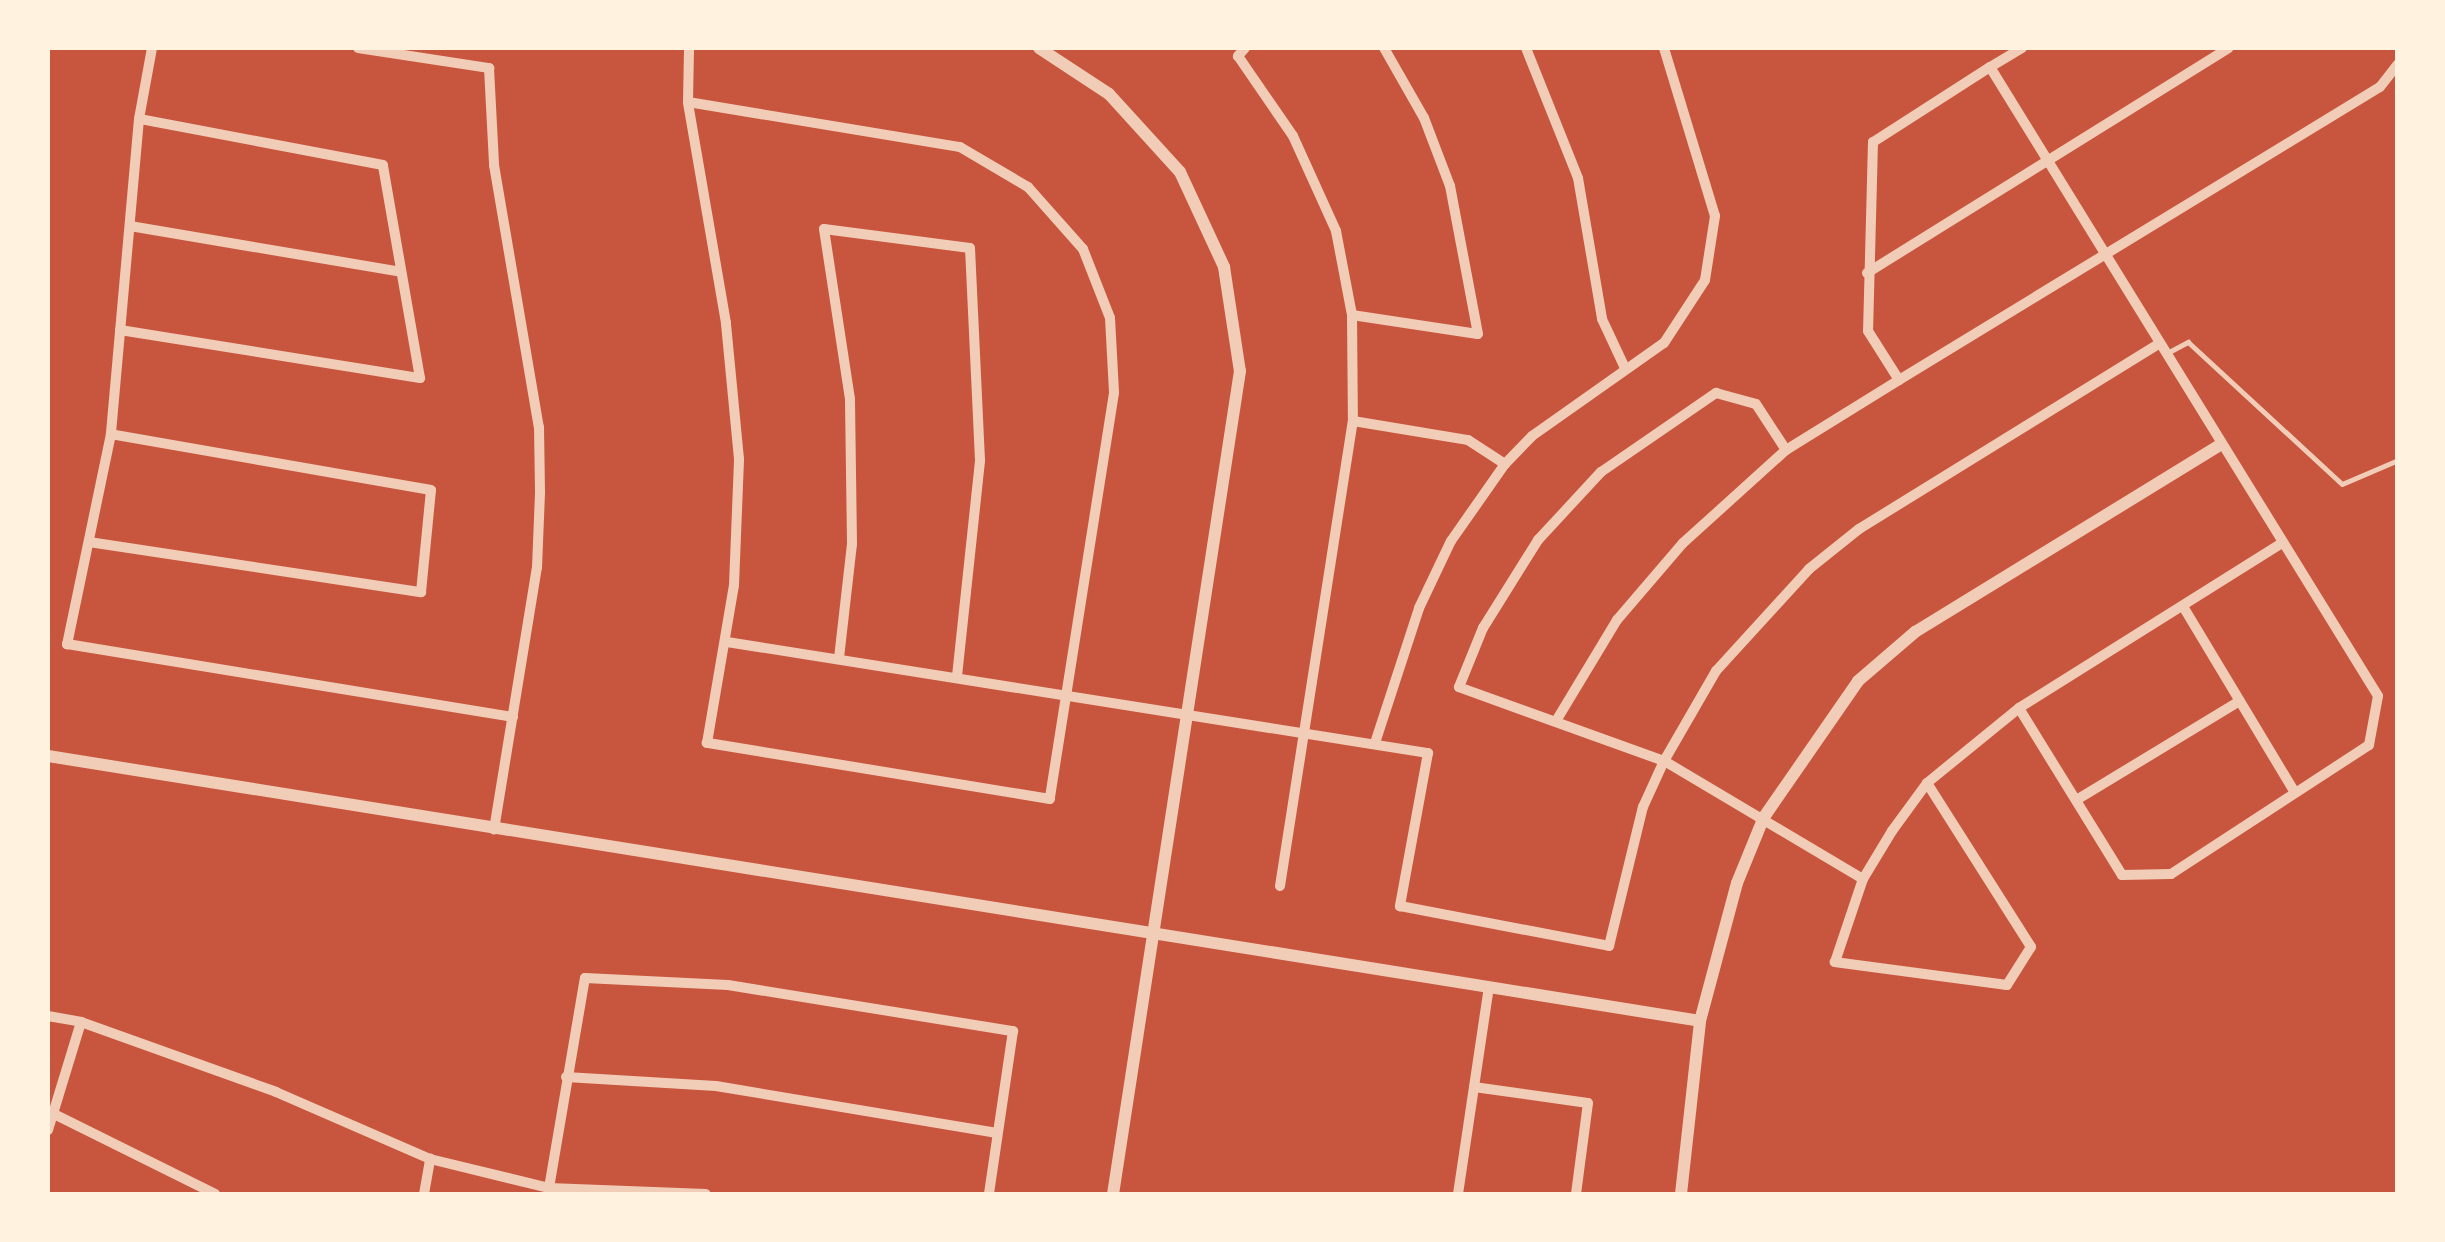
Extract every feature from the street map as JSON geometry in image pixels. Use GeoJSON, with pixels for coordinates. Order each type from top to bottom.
{"type":"FeatureCollection","features":[{"type":"Feature","properties":{"kind":"street"},"geometry":{"type":"LineString","coordinates":[[152,48],[139,119],[111,434],[67,644],[513,716]]}},
{"type":"Feature","properties":{"kind":"street"},"geometry":{"type":"LineString","coordinates":[[358,48],[489,68],[494,165],[539,427],[537,567],[494,828]]}},
{"type":"Feature","properties":{"kind":"street"},"geometry":{"type":"LineString","coordinates":[[688,102],[960,147],[1028,187],[1083,249],[1110,318],[1115,370],[1050,798],[708,743],[727,642],[738,520],[736,412],[688,102],[689,48]]}},
{"type":"Feature","properties":{"kind":"street"},"geometry":{"type":"LineString","coordinates":[[1039,48],[1110,94],[1180,172],[1224,267],[1235,316],[1236,424],[1113,1194]]}},
{"type":"Feature","properties":{"kind":"street"},"geometry":{"type":"LineString","coordinates":[[1245,48],[1238,56],[1293,136],[1336,230],[1352,315],[1353,421],[1280,886]]}},
{"type":"Feature","properties":{"kind":"street"},"geometry":{"type":"LineString","coordinates":[[1352,315],[1478,334],[1450,186],[1424,118],[1384,48]]}},
{"type":"Feature","properties":{"kind":"street"},"geometry":{"type":"LineString","coordinates":[[1526,48],[1578,178],[1602,319],[1625,368]]}},
{"type":"Feature","properties":{"kind":"street"},"geometry":{"type":"LineString","coordinates":[[1376,744],[1427,591],[1451,541],[1505,464],[1532,436],[1664,342],[1688,316],[1716,238],[1696,142],[1664,48]]}},
{"type":"Feature","properties":{"kind":"street"},"geometry":{"type":"LineString","coordinates":[[1898,380],[1868,332],[1873,142],[2022,48]]}},
{"type":"Feature","properties":{"kind":"street"},"geometry":{"type":"LineString","coordinates":[[1867,273],[2228,48]]}},
{"type":"Feature","properties":{"kind":"street"},"geometry":{"type":"LineString","coordinates":[[1556,721],[1616,620],[1683,543],[1786,450],[2380,87],[2398,64]]}},
{"type":"Feature","properties":{"kind":"street"},"geometry":{"type":"LineString","coordinates":[[1990,67],[2219,446],[2378,696],[2369,745],[2170,874],[2122,875],[2019,708]]}},
{"type":"Feature","properties":{"kind":"street"},"geometry":{"type":"LineString","coordinates":[[120,330],[420,378],[383,165],[139,119]]}},
{"type":"Feature","properties":{"kind":"street"},"geometry":{"type":"LineString","coordinates":[[130,226],[401,272]]}},
{"type":"Feature","properties":{"kind":"street"},"geometry":{"type":"LineString","coordinates":[[839,658],[852,544],[850,399],[824,229],[970,248],[980,461],[957,677]]}},
{"type":"Feature","properties":{"kind":"street"},"geometry":{"type":"LineString","coordinates":[[727,642],[1428,753],[1400,906],[1609,946],[1643,807],[1664,761],[1716,671],[1809,569],[1859,530],[2163,348]]}},
{"type":"Feature","properties":{"kind":"street"},"geometry":{"type":"LineString","coordinates":[[1786,450],[1756,404],[1716,393],[1602,472],[1538,540],[1482,628],[1459,688],[1664,761],[1863,879]]}},
{"type":"Feature","properties":{"kind":"street"},"geometry":{"type":"LineString","coordinates":[[1353,421],[1468,440],[1505,464]]}},
{"type":"Feature","properties":{"kind":"street"},"geometry":{"type":"LineString","coordinates":[[89,542],[422,592],[431,490],[111,434]]}},
{"type":"Feature","properties":{"kind":"street"},"geometry":{"type":"LineString","coordinates":[[1681,1194],[1700,1021],[1737,883],[1764,817],[1823,724],[1902,641],[2219,446]]}},
{"type":"Feature","properties":{"kind":"street"},"geometry":{"type":"LineString","coordinates":[[1927,783],[2031,946],[2008,985],[1835,962],[1863,879],[1927,783],[2019,708],[2282,543]]}},
{"type":"Feature","properties":{"kind":"street"},"geometry":{"type":"LineString","coordinates":[[2184,608],[2294,791]]}},
{"type":"Feature","properties":{"kind":"street"},"geometry":{"type":"LineString","coordinates":[[2078,799],[2240,700]]}},
{"type":"Feature","properties":{"kind":"street"},"geometry":{"type":"LineString","coordinates":[[48,756],[1700,1021]]}},
{"type":"Feature","properties":{"kind":"street"},"geometry":{"type":"LineString","coordinates":[[549,1188],[585,978],[728,985],[1013,1031],[988,1194]]}},
{"type":"Feature","properties":{"kind":"street"},"geometry":{"type":"LineString","coordinates":[[1458,1194],[1489,987]]}},
{"type":"Feature","properties":{"kind":"street"},"geometry":{"type":"LineString","coordinates":[[48,1016],[81,1022],[276,1092],[430,1159],[549,1188],[706,1194]]}},
{"type":"Feature","properties":{"kind":"street"},"geometry":{"type":"LineString","coordinates":[[48,1130],[81,1022]]}},
{"type":"Feature","properties":{"kind":"street"},"geometry":{"type":"LineString","coordinates":[[566,1077],[716,1086],[997,1132]]}},
{"type":"Feature","properties":{"kind":"street"},"geometry":{"type":"LineString","coordinates":[[1474,1087],[1588,1103],[1576,1194]]}},
{"type":"Feature","properties":{"kind":"street"},"geometry":{"type":"LineString","coordinates":[[54,1114],[215,1194]]}},
{"type":"Feature","properties":{"kind":"street"},"geometry":{"type":"LineString","coordinates":[[424,1194],[430,1159]]}},
{"type":"Feature","properties":{"kind":"lane"},"geometry":{"type":"LineString","coordinates":[[2163,348],[2188,342],[2342,484],[2398,460]]}}]}
